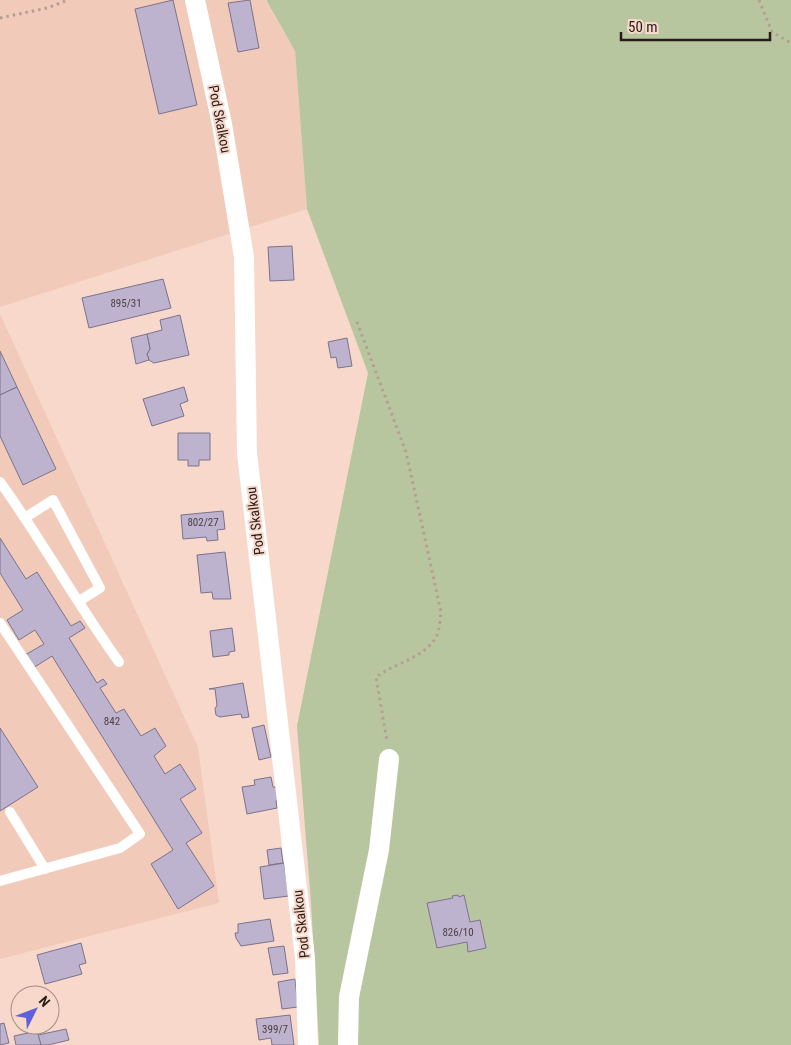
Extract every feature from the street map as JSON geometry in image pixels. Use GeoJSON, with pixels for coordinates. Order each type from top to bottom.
{"type":"FeatureCollection","features":[{"type":"Feature","properties":{"kind":"street","name":"Pod Skalkou"},"geometry":{"type":"LineString","coordinates":[[195,0],[222,124],[244,257],[247,453],[305,958],[308,1045]]}},
{"type":"Feature","properties":{"kind":"street"},"geometry":{"type":"LineString","coordinates":[[348,1045],[349,997],[379,850],[389,759]]}},
{"type":"Feature","properties":{"kind":"lane"},"geometry":{"type":"LineString","coordinates":[[0,482],[26,517],[79,601],[90,622],[119,662]]}},
{"type":"Feature","properties":{"kind":"lane"},"geometry":{"type":"LineString","coordinates":[[26,517],[53,500],[100,588],[79,601]]}},
{"type":"Feature","properties":{"kind":"lane"},"geometry":{"type":"LineString","coordinates":[[0,623],[140,834],[120,848],[0,881]]}},
{"type":"Feature","properties":{"kind":"lane"},"geometry":{"type":"LineString","coordinates":[[10,812],[45,869]]}},
{"type":"Feature","properties":{"kind":"path"},"geometry":{"type":"LineString","coordinates":[[0,18],[47,8],[68,0]]}},
{"type":"Feature","properties":{"kind":"path"},"geometry":{"type":"LineString","coordinates":[[759,0],[772,32],[791,44]]}},
{"type":"Feature","properties":{"kind":"path"},"geometry":{"type":"LineString","coordinates":[[357,322],[406,452],[441,612],[437,634],[427,650],[384,671],[376,677],[385,719],[389,759]]}},
{"type":"Feature","properties":{"kind":"shaded area"},"geometry":{"type":"Polygon","coordinates":[[[0,0],[265,0],[295,51],[307,209],[0,307],[0,0]]]}},
{"type":"Feature","properties":{"kind":"shaded area"},"geometry":{"type":"Polygon","coordinates":[[[0,314],[198,747],[219,903],[0,959],[0,314]]]}},
{"type":"Feature","properties":{"kind":"green space"},"geometry":{"type":"Polygon","coordinates":[[[266,0],[791,0],[791,1045],[319,1045],[311,903],[297,726],[368,373],[307,209],[295,51],[266,0]],[[458,895],[453,896],[453,898],[428,903],[437,948],[467,942],[469,952],[486,948],[480,920],[470,922],[464,895],[459,897],[458,895]]]}},
{"type":"Feature","properties":{"kind":"building"},"geometry":{"type":"Polygon","coordinates":[[[173,0],[197,105],[159,114],[135,9],[173,0]]]}},
{"type":"Feature","properties":{"kind":"building"},"geometry":{"type":"Polygon","coordinates":[[[250,0],[259,48],[238,52],[228,3],[250,0]]]}},
{"type":"Feature","properties":{"kind":"building"},"geometry":{"type":"Polygon","coordinates":[[[292,246],[294,280],[270,281],[268,247],[292,246]]]}},
{"type":"Feature","properties":{"kind":"building"},"geometry":{"type":"Polygon","coordinates":[[[163,279],[171,308],[89,328],[82,298],[163,279]]]}},
{"type":"Feature","properties":{"kind":"building"},"geometry":{"type":"Polygon","coordinates":[[[180,315],[189,355],[154,363],[149,360],[147,354],[150,349],[147,334],[162,330],[160,320],[180,315]]]}},
{"type":"Feature","properties":{"kind":"building"},"geometry":{"type":"Polygon","coordinates":[[[147,334],[150,349],[147,354],[149,360],[136,364],[131,338],[147,334]]]}},
{"type":"Feature","properties":{"kind":"building"},"geometry":{"type":"Polygon","coordinates":[[[347,338],[352,366],[338,368],[336,357],[331,358],[328,342],[347,338]]]}},
{"type":"Feature","properties":{"kind":"building"},"geometry":{"type":"Polygon","coordinates":[[[0,351],[17,387],[0,395],[0,351]]]}},
{"type":"Feature","properties":{"kind":"building"},"geometry":{"type":"Polygon","coordinates":[[[17,387],[56,469],[23,485],[0,436],[0,395],[17,387]]]}},
{"type":"Feature","properties":{"kind":"building"},"geometry":{"type":"Polygon","coordinates":[[[184,387],[188,401],[180,404],[184,416],[152,426],[143,399],[184,387]]]}},
{"type":"Feature","properties":{"kind":"building"},"geometry":{"type":"Polygon","coordinates":[[[178,433],[210,433],[210,460],[199,460],[199,466],[188,466],[188,460],[178,460],[178,433]]]}},
{"type":"Feature","properties":{"kind":"building"},"geometry":{"type":"Polygon","coordinates":[[[223,511],[225,529],[217,530],[218,540],[207,541],[206,537],[183,539],[181,515],[223,511]]]}},
{"type":"Feature","properties":{"kind":"building"},"geometry":{"type":"Polygon","coordinates":[[[0,538],[26,579],[37,572],[71,626],[80,621],[85,628],[69,638],[97,683],[103,679],[107,684],[100,688],[116,713],[124,709],[141,736],[155,728],[166,746],[154,756],[165,774],[180,764],[196,789],[180,799],[202,833],[186,843],[214,886],[178,909],[151,864],[173,850],[52,656],[33,668],[25,655],[44,644],[35,630],[19,640],[7,620],[23,610],[0,573],[0,538]]]}},
{"type":"Feature","properties":{"kind":"building"},"geometry":{"type":"Polygon","coordinates":[[[225,552],[231,599],[213,599],[212,592],[201,593],[197,555],[225,552]]]}},
{"type":"Feature","properties":{"kind":"building"},"geometry":{"type":"Polygon","coordinates":[[[232,628],[235,651],[229,652],[229,655],[213,657],[210,631],[232,628]]]}},
{"type":"Feature","properties":{"kind":"building"},"geometry":{"type":"Polygon","coordinates":[[[243,683],[249,717],[242,718],[241,714],[220,717],[216,715],[215,689],[209,689],[243,683]]]}},
{"type":"Feature","properties":{"kind":"building"},"geometry":{"type":"Polygon","coordinates":[[[264,725],[271,757],[259,760],[252,728],[264,725]]]}},
{"type":"Feature","properties":{"kind":"building"},"geometry":{"type":"Polygon","coordinates":[[[0,728],[38,787],[0,811],[0,728]]]}},
{"type":"Feature","properties":{"kind":"building"},"geometry":{"type":"Polygon","coordinates":[[[271,777],[273,787],[279,787],[281,800],[276,801],[277,808],[247,814],[242,787],[255,785],[254,780],[271,777]]]}},
{"type":"Feature","properties":{"kind":"building"},"geometry":{"type":"Polygon","coordinates":[[[281,848],[283,863],[269,865],[267,850],[281,848]]]}},
{"type":"Feature","properties":{"kind":"building"},"geometry":{"type":"Polygon","coordinates":[[[284,863],[289,896],[264,899],[260,867],[284,863]]]}},
{"type":"Feature","properties":{"kind":"building"},"geometry":{"type":"Polygon","coordinates":[[[458,895],[459,897],[464,895],[470,922],[480,920],[486,948],[468,952],[467,942],[437,948],[427,903],[453,898],[452,896],[458,895]]]}},
{"type":"Feature","properties":{"kind":"building"},"geometry":{"type":"Polygon","coordinates":[[[270,919],[274,941],[241,946],[235,933],[238,933],[238,924],[270,919]]]}},
{"type":"Feature","properties":{"kind":"building"},"geometry":{"type":"Polygon","coordinates":[[[81,943],[86,963],[79,965],[82,974],[45,984],[37,955],[81,943]]]}},
{"type":"Feature","properties":{"kind":"building"},"geometry":{"type":"Polygon","coordinates":[[[284,946],[288,973],[273,975],[268,948],[284,946]]]}},
{"type":"Feature","properties":{"kind":"building"},"geometry":{"type":"Polygon","coordinates":[[[295,979],[298,1007],[282,1009],[278,982],[295,979]]]}},
{"type":"Feature","properties":{"kind":"building"},"geometry":{"type":"Polygon","coordinates":[[[290,1015],[294,1045],[272,1045],[271,1038],[259,1040],[256,1019],[290,1015]]]}},
{"type":"Feature","properties":{"kind":"building"},"geometry":{"type":"Polygon","coordinates":[[[4,1023],[9,1043],[0,1045],[0,1024],[4,1023]]]}},
{"type":"Feature","properties":{"kind":"building"},"geometry":{"type":"Polygon","coordinates":[[[66,1029],[69,1040],[41,1045],[38,1035],[60,1035],[60,1030],[66,1029]]]}},
{"type":"Feature","properties":{"kind":"building"},"geometry":{"type":"Polygon","coordinates":[[[38,1035],[41,1045],[16,1045],[14,1036],[38,1035]]]}}]}
